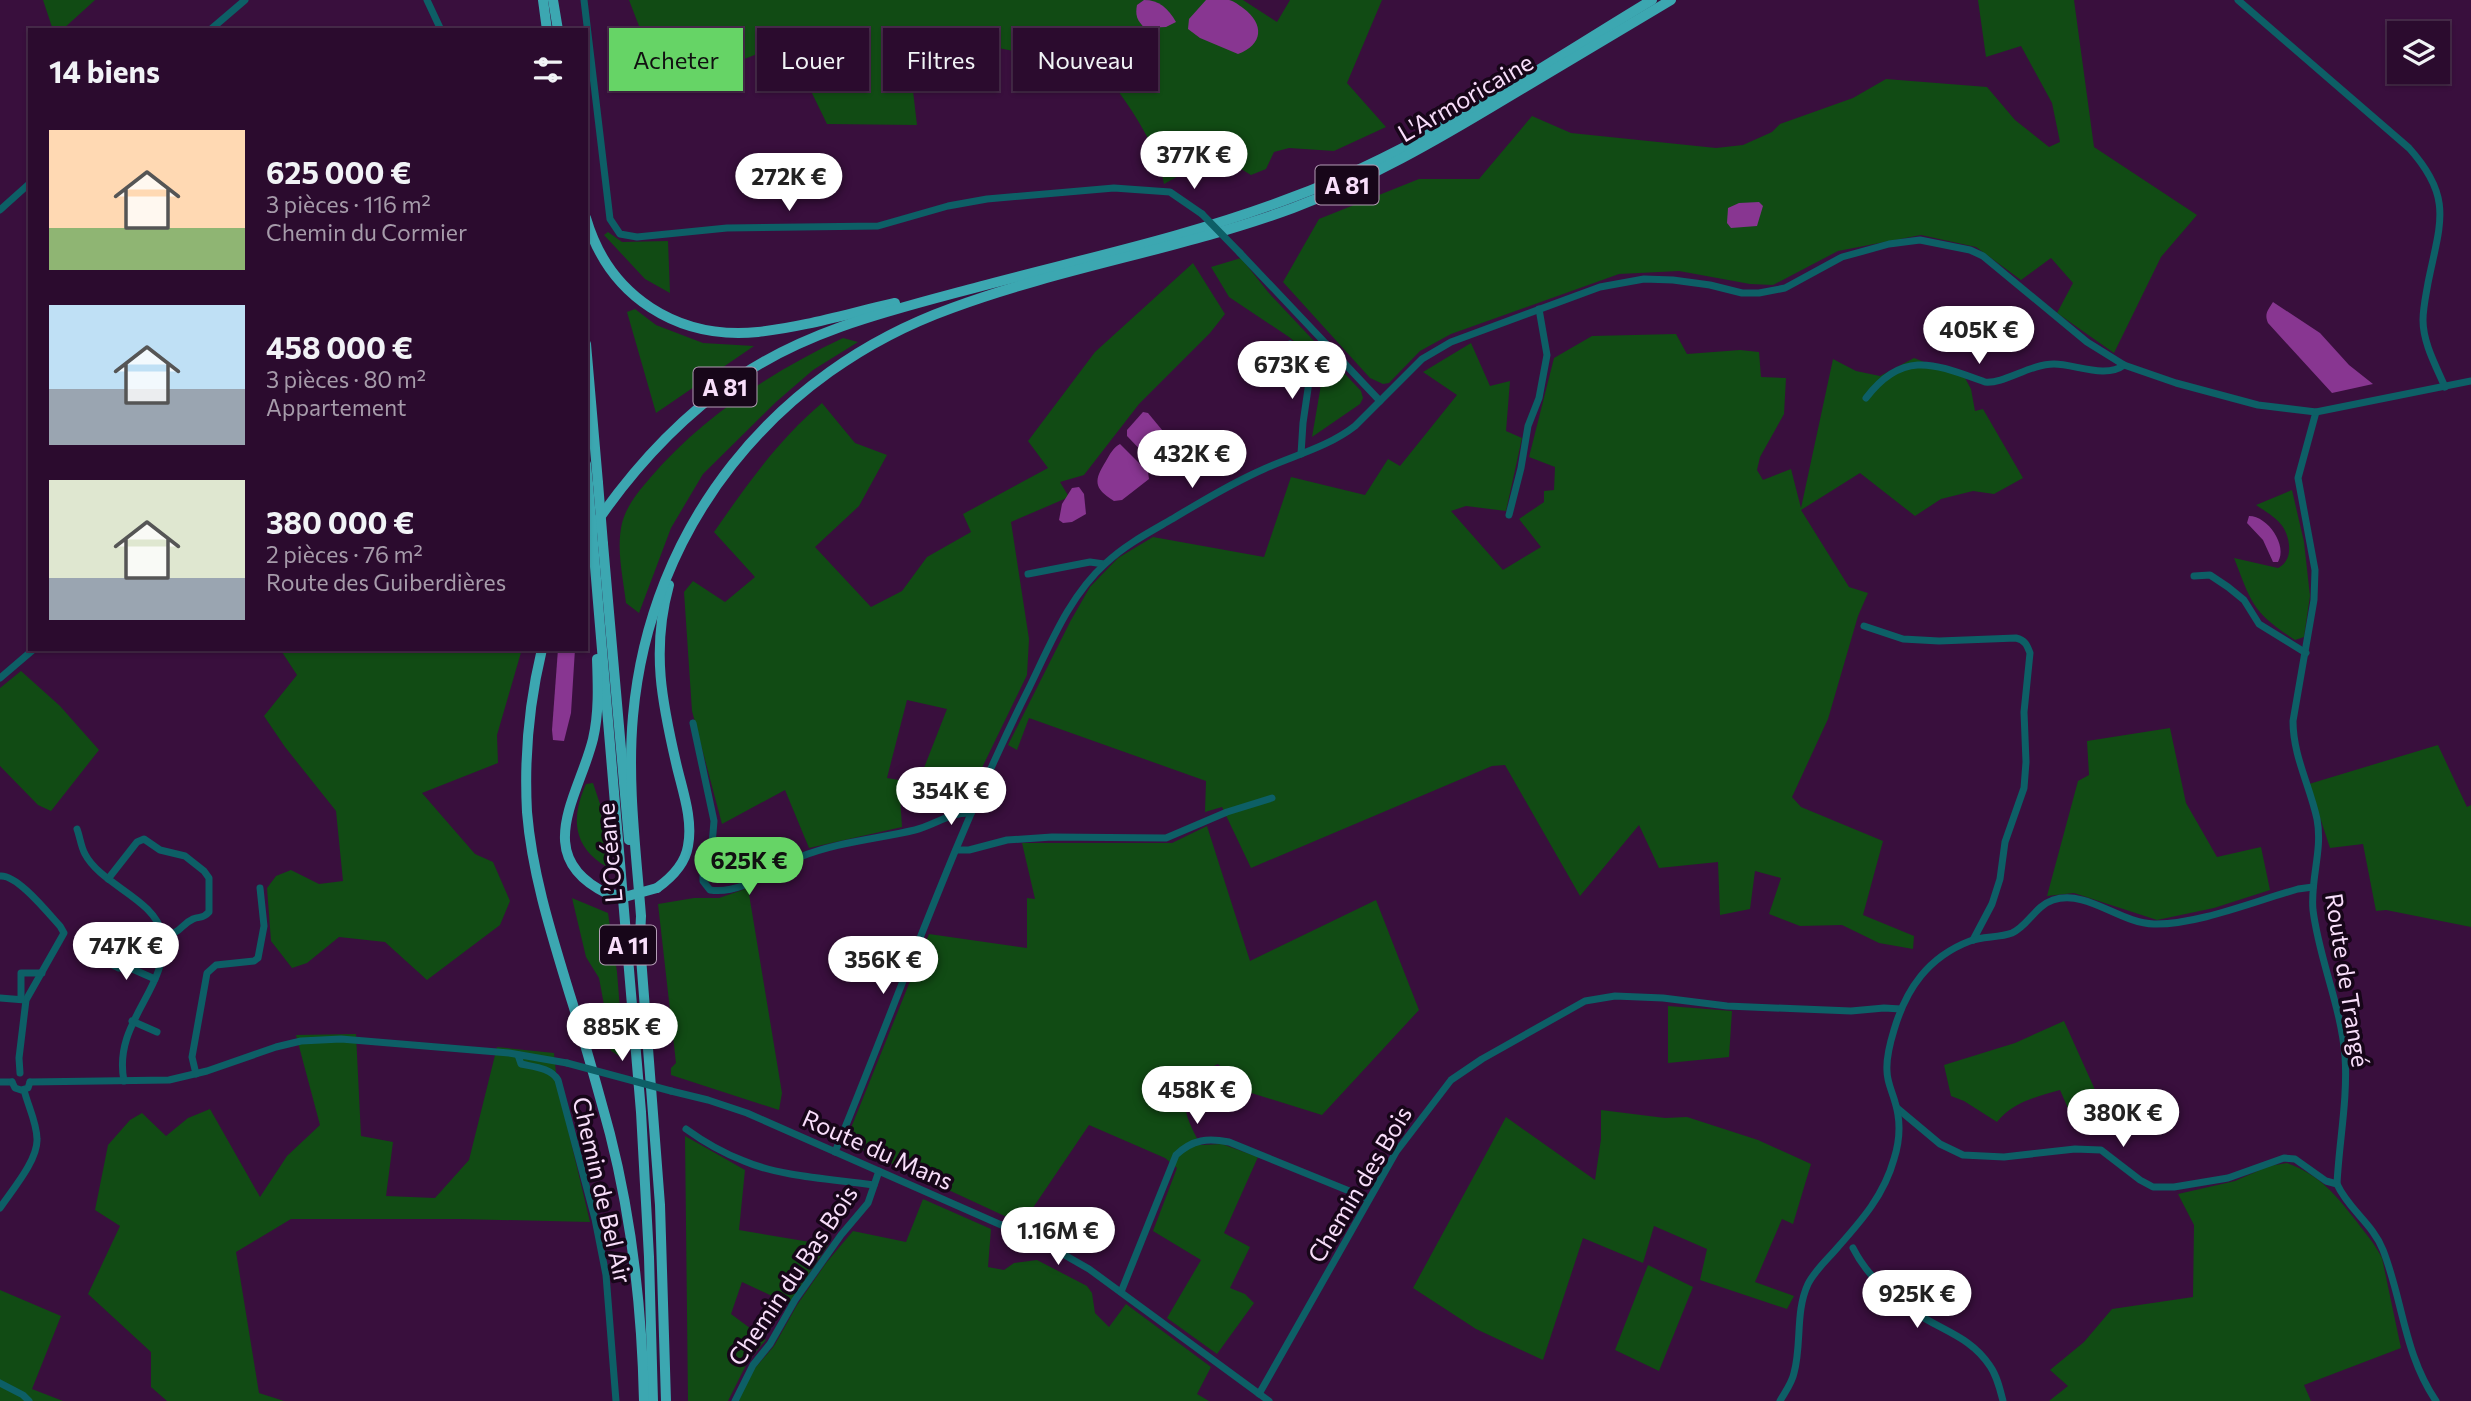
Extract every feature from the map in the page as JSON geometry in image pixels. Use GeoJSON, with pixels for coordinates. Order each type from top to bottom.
{"type":"FeatureCollection","features":[{"type":"Feature","properties":{"kind":"highway"},"geometry":{"type":"LineString","coordinates":[[543,0],[547,28]]}},
{"type":"Feature","properties":{"kind":"highway"},"geometry":{"type":"LineString","coordinates":[[554,0],[558,28]]}},
{"type":"Feature","properties":{"kind":"highway","name":"L'Armoricaine"},"geometry":{"type":"LineString","coordinates":[[1046,270],[1206,227],[1294,197],[1336,179],[1446,124],[1652,0]]}},
{"type":"Feature","properties":{"kind":"highway","name":"L'Armoricaine"},"geometry":{"type":"LineString","coordinates":[[693,523],[720,480],[780,411],[855,354],[891,334],[937,313],[1212,236],[1294,208],[1339,189],[1452,131],[1671,0]]}},
{"type":"Feature","properties":{"kind":"highway"},"geometry":{"type":"LineString","coordinates":[[588,223],[599,252],[624,286],[638,299],[669,318],[689,326],[719,331],[758,332],[792,326],[1046,270]]}},
{"type":"Feature","properties":{"kind":"highway","name":"A 81"},"geometry":{"type":"LineString","coordinates":[[594,542],[610,502],[656,445],[706,401],[764,362],[819,335],[861,319],[1046,270]]}},
{"type":"Feature","properties":{"kind":"highway","name":"L’Océane"},"geometry":{"type":"LineString","coordinates":[[588,384],[598,606],[641,1112],[653,1401]]}},
{"type":"Feature","properties":{"kind":"highway","name":"L’Océane"},"geometry":{"type":"LineString","coordinates":[[588,470],[593,484]]}},
{"type":"Feature","properties":{"kind":"highway"},"geometry":{"type":"LineString","coordinates":[[598,606],[595,621],[597,720],[590,751],[567,813],[564,839],[576,870],[588,882],[608,894],[628,896],[657,888],[677,871],[688,849],[688,816],[664,704],[658,656],[659,634],[667,594],[690,539],[693,523]]}},
{"type":"Feature","properties":{"kind":"highway","name":"A 81"},"geometry":{"type":"LineString","coordinates":[[640,936],[632,764],[633,716],[641,663],[654,611],[674,557],[693,523]]}},
{"type":"Feature","properties":{"kind":"highway","name":"L’Océane"},"geometry":{"type":"LineString","coordinates":[[594,542],[640,936],[660,1205],[666,1401]]}},
{"type":"Feature","properties":{"kind":"highway"},"geometry":{"type":"LineString","coordinates":[[542,651],[530,708],[527,740],[526,777],[531,836],[546,913],[611,1138],[635,1273],[644,1401]]}},
{"type":"Feature","properties":{"kind":"street"},"geometry":{"type":"LineString","coordinates":[[212,28],[245,0]]}},
{"type":"Feature","properties":{"kind":"street"},"geometry":{"type":"LineString","coordinates":[[427,0],[440,28]]}},
{"type":"Feature","properties":{"kind":"street"},"geometry":{"type":"LineString","coordinates":[[584,0],[587,28]]}},
{"type":"Feature","properties":{"kind":"street"},"geometry":{"type":"LineString","coordinates":[[2238,0],[2409,148],[2432,178],[2440,198],[2441,221],[2423,321],[2427,342],[2445,387]]}},
{"type":"Feature","properties":{"kind":"street"},"geometry":{"type":"LineString","coordinates":[[588,34],[610,219],[620,234],[637,237],[727,228],[878,226],[948,206],[987,199],[1114,188],[1170,192],[1202,214],[1380,401]]}},
{"type":"Feature","properties":{"kind":"street"},"geometry":{"type":"LineString","coordinates":[[0,210],[28,185]]}},
{"type":"Feature","properties":{"kind":"street"},"geometry":{"type":"LineString","coordinates":[[835,1152],[1002,742],[1067,611],[1085,585],[1104,564],[1123,549],[1216,492],[1343,436],[1422,359],[1451,342],[1600,287],[1644,279],[1673,280],[1742,293],[1759,293],[1784,288],[1842,257],[1889,244],[1920,240],[1970,250],[1983,256],[2087,342],[2124,365],[2176,383],[2258,405],[2316,412],[2471,381]]}},
{"type":"Feature","properties":{"kind":"street"},"geometry":{"type":"LineString","coordinates":[[1509,515],[1528,426],[1539,398],[1547,355],[1539,309]]}},
{"type":"Feature","properties":{"kind":"street"},"geometry":{"type":"LineString","coordinates":[[1290,344],[1303,359],[1310,375],[1301,454]]}},
{"type":"Feature","properties":{"kind":"street"},"geometry":{"type":"LineString","coordinates":[[1866,398],[1874,387],[1895,369],[1908,364],[1927,365],[1994,383],[2006,376],[2053,364],[2108,371],[2118,370],[2124,365]]}},
{"type":"Feature","properties":{"kind":"street","name":"Route de Trangé"},"geometry":{"type":"LineString","coordinates":[[2316,412],[2298,478],[2315,570],[2314,600],[2293,721],[2293,736],[2317,821],[2319,853],[2313,887],[2314,917],[2340,1023],[2345,1057],[2337,1184]]}},
{"type":"Feature","properties":{"kind":"street"},"geometry":{"type":"LineString","coordinates":[[1028,574],[1090,562],[1104,564]]}},
{"type":"Feature","properties":{"kind":"street"},"geometry":{"type":"LineString","coordinates":[[2193,576],[2210,575],[2228,587],[2244,600],[2259,624],[2305,653]]}},
{"type":"Feature","properties":{"kind":"street"},"geometry":{"type":"LineString","coordinates":[[1864,626],[1903,639],[1939,641],[2016,638],[2023,640],[2028,646],[2030,653],[2024,712],[2024,788],[2005,842],[2000,879],[1992,904],[1973,940]]}},
{"type":"Feature","properties":{"kind":"street"},"geometry":{"type":"LineString","coordinates":[[0,678],[32,651]]}},
{"type":"Feature","properties":{"kind":"street"},"geometry":{"type":"LineString","coordinates":[[693,723],[714,821],[712,845],[703,874],[703,881],[710,890],[730,889],[744,884],[819,850],[916,830],[955,813],[971,813]]}},
{"type":"Feature","properties":{"kind":"street"},"geometry":{"type":"LineString","coordinates":[[956,850],[969,850],[1007,840],[1052,837],[1166,838],[1227,812],[1272,798]]}},
{"type":"Feature","properties":{"kind":"street"},"geometry":{"type":"LineString","coordinates":[[77,829],[85,855],[108,878],[150,911],[162,935],[163,951],[155,979],[127,1033],[123,1059],[124,1081]]}},
{"type":"Feature","properties":{"kind":"street"},"geometry":{"type":"LineString","coordinates":[[108,878],[137,842],[144,839],[160,850],[185,856],[204,871],[209,878],[209,912],[205,917],[190,921],[176,933],[162,935]]}},
{"type":"Feature","properties":{"kind":"street"},"geometry":{"type":"LineString","coordinates":[[0,876],[7,876],[19,884],[63,930],[63,937],[23,999]]}},
{"type":"Feature","properties":{"kind":"street"},"geometry":{"type":"LineString","coordinates":[[1780,1401],[1794,1374],[1805,1293],[1812,1278],[1858,1225],[1875,1202],[1890,1174],[1900,1127],[1886,1069],[1889,1046],[1901,1009],[1917,979],[1945,955],[1973,940],[2013,932],[2038,908],[2053,900],[2082,900],[2125,918],[2158,924],[2186,921],[2313,887]]}},
{"type":"Feature","properties":{"kind":"street"},"geometry":{"type":"LineString","coordinates":[[195,1074],[192,1057],[207,973],[216,965],[254,961],[258,958],[264,926],[260,888]]}},
{"type":"Feature","properties":{"kind":"street"},"geometry":{"type":"LineString","coordinates":[[107,962],[155,979]]}},
{"type":"Feature","properties":{"kind":"street"},"geometry":{"type":"LineString","coordinates":[[20,1073],[23,999],[20,973],[42,973]]}},
{"type":"Feature","properties":{"kind":"street","name":"Chemin des Bois"},"geometry":{"type":"LineString","coordinates":[[1259,1394],[1396,1152],[1451,1080],[1482,1059],[1585,1001],[1615,996],[1662,998],[1727,1006],[1851,1011],[1901,1009]]}},
{"type":"Feature","properties":{"kind":"street"},"geometry":{"type":"LineString","coordinates":[[0,998],[23,999]]}},
{"type":"Feature","properties":{"kind":"street"},"geometry":{"type":"LineString","coordinates":[[132,1021],[157,1032]]}},
{"type":"Feature","properties":{"kind":"street"},"geometry":{"type":"LineString","coordinates":[[30,1082],[159,1081],[195,1074],[301,1041],[367,1040],[518,1055]]}},
{"type":"Feature","properties":{"kind":"street","name":"Route du Mans"},"geometry":{"type":"LineString","coordinates":[[518,1055],[566,1063],[709,1100],[747,1113],[1049,1246],[1089,1269],[1269,1401]]}},
{"type":"Feature","properties":{"kind":"street","name":"Chemin de Bel Air"},"geometry":{"type":"LineString","coordinates":[[518,1055],[521,1064],[549,1071],[555,1074],[558,1080],[595,1219],[606,1275],[616,1401]]}},
{"type":"Feature","properties":{"kind":"street"},"geometry":{"type":"LineString","coordinates":[[12,1082],[20,1073],[27,1075],[30,1082]]}},
{"type":"Feature","properties":{"kind":"street"},"geometry":{"type":"LineString","coordinates":[[0,1082],[12,1082]]}},
{"type":"Feature","properties":{"kind":"street"},"geometry":{"type":"LineString","coordinates":[[12,1082],[16,1088],[24,1090]]}},
{"type":"Feature","properties":{"kind":"street"},"geometry":{"type":"LineString","coordinates":[[24,1090],[30,1082]]}},
{"type":"Feature","properties":{"kind":"street"},"geometry":{"type":"LineString","coordinates":[[0,1208],[33,1157],[37,1146],[37,1132],[24,1090]]}},
{"type":"Feature","properties":{"kind":"street"},"geometry":{"type":"LineString","coordinates":[[1897,1108],[1940,1144],[1963,1155],[2004,1157],[2075,1149],[2101,1150],[2131,1174],[2153,1187],[2174,1187],[2228,1178],[2284,1158],[2295,1159],[2326,1181],[2337,1184],[2344,1199],[2366,1223],[2384,1251],[2416,1368],[2436,1401]]}},
{"type":"Feature","properties":{"kind":"street"},"geometry":{"type":"LineString","coordinates":[[686,1129],[702,1141],[746,1162],[785,1172],[874,1185]]}},
{"type":"Feature","properties":{"kind":"street"},"geometry":{"type":"LineString","coordinates":[[1121,1292],[1177,1155],[1185,1147],[1199,1140],[1230,1142],[1369,1199]]}},
{"type":"Feature","properties":{"kind":"street","name":"Chemin du Bas Bois"},"geometry":{"type":"LineString","coordinates":[[735,1401],[752,1365],[770,1343],[809,1280],[868,1203],[879,1171]]}},
{"type":"Feature","properties":{"kind":"street"},"geometry":{"type":"LineString","coordinates":[[1853,1248],[1858,1225]]}},
{"type":"Feature","properties":{"kind":"street"},"geometry":{"type":"LineString","coordinates":[[1842,1243],[1853,1248],[1862,1264],[1901,1303],[1975,1347],[1996,1375],[2003,1401]]}},
{"type":"Feature","properties":{"kind":"street"},"geometry":{"type":"LineString","coordinates":[[0,1383],[29,1401]]}},
{"type":"Feature","properties":{"kind":"green space"},"geometry":{"type":"Polygon","coordinates":[[[43,0],[95,0],[64,28],[52,28],[43,0]]]}},
{"type":"Feature","properties":{"kind":"green space"},"geometry":{"type":"Polygon","coordinates":[[[629,0],[1243,0],[1277,22],[1290,0],[1382,0],[1347,83],[1386,127],[1334,151],[1289,148],[1274,152],[1266,169],[1251,175],[1228,161],[1235,150],[1202,133],[1192,151],[1202,156],[1200,164],[1164,184],[1155,153],[1118,91],[1158,91],[1158,28],[1013,28],[1013,51],[999,48],[999,28],[883,28],[883,91],[913,91],[917,125],[827,124],[811,91],[869,91],[869,28],[757,28],[757,54],[743,60],[743,28],[640,28],[629,0]]]}},
{"type":"Feature","properties":{"kind":"green space"},"geometry":{"type":"Polygon","coordinates":[[[1978,0],[2074,0],[2094,147],[2197,215],[2161,257],[2114,353],[2057,313],[2073,283],[2051,258],[2021,280],[1976,247],[1921,235],[1838,251],[1773,285],[1750,284],[1679,271],[1619,274],[1451,334],[1420,351],[1389,383],[1383,384],[1370,378],[1283,282],[1319,219],[1419,179],[1479,179],[1532,116],[1571,133],[1716,148],[1743,145],[1772,132],[1780,124],[1853,98],[1886,79],[1987,87],[2015,120],[2049,147],[2060,142],[2052,103],[2021,46],[1986,57],[1978,0]]]}},
{"type":"Feature","properties":{"kind":"green space"},"geometry":{"type":"Polygon","coordinates":[[[608,232],[622,242],[668,241],[670,293],[645,279],[604,235],[608,232]]]}},
{"type":"Feature","properties":{"kind":"green space"},"geometry":{"type":"Polygon","coordinates":[[[1241,258],[1268,292],[1361,391],[1363,398],[1360,404],[1312,437],[1322,379],[1314,358],[1289,337],[1229,297],[1211,267],[1241,258]]]}},
{"type":"Feature","properties":{"kind":"green space"},"geometry":{"type":"Polygon","coordinates":[[[1193,263],[1225,314],[1210,333],[1139,404],[1084,475],[1060,482],[1069,497],[1011,522],[1029,639],[1027,675],[978,776],[950,809],[922,773],[947,709],[907,700],[887,778],[899,780],[902,827],[809,848],[785,790],[722,824],[692,711],[684,592],[693,581],[725,602],[755,577],[714,532],[777,448],[822,403],[855,443],[887,455],[859,506],[815,547],[871,607],[902,591],[927,557],[971,532],[963,514],[1048,468],[1028,441],[1095,352],[1193,263]]]}},
{"type":"Feature","properties":{"kind":"green space"},"geometry":{"type":"Polygon","coordinates":[[[635,309],[656,325],[703,343],[754,346],[656,413],[627,312],[635,309]]]}},
{"type":"Feature","properties":{"kind":"green space"},"geometry":{"type":"Polygon","coordinates":[[[1676,334],[1687,354],[1740,350],[1759,352],[1761,377],[1786,378],[1784,414],[1760,457],[1757,470],[1763,480],[1791,469],[1801,508],[1833,359],[1856,371],[1880,376],[1914,358],[1965,378],[1971,389],[1975,411],[1983,409],[2023,478],[1994,494],[1973,491],[1941,499],[1915,516],[1860,473],[1801,510],[1849,587],[1868,593],[1858,616],[1828,719],[1792,797],[1801,807],[1883,841],[1863,915],[1914,936],[1913,949],[1879,943],[1842,925],[1800,926],[1769,914],[1781,878],[1755,871],[1750,909],[1720,915],[1718,862],[1659,868],[1639,825],[1580,896],[1505,765],[1492,766],[1251,868],[1222,807],[1205,812],[1206,781],[1029,718],[1017,750],[1008,745],[1090,587],[1118,558],[1153,537],[1264,557],[1291,477],[1365,495],[1388,459],[1400,466],[1457,395],[1423,372],[1471,343],[1490,386],[1510,381],[1506,431],[1522,438],[1506,511],[1466,506],[1451,511],[1503,570],[1541,547],[1519,519],[1544,502],[1544,491],[1554,490],[1555,467],[1529,457],[1554,358],[1592,336],[1676,334]]]}},
{"type":"Feature","properties":{"kind":"green space"},"geometry":{"type":"Polygon","coordinates":[[[843,338],[858,342],[813,370],[776,402],[703,474],[671,528],[639,613],[626,603],[620,533],[627,510],[641,488],[692,435],[739,398],[816,351],[843,338]]]}},
{"type":"Feature","properties":{"kind":"green space"},"geometry":{"type":"Polygon","coordinates":[[[2292,490],[2304,542],[2310,596],[2304,637],[2295,640],[2270,622],[2255,606],[2234,558],[2278,568],[2283,565],[2289,550],[2286,532],[2278,521],[2256,505],[2292,490]]]}},
{"type":"Feature","properties":{"kind":"green space"},"geometry":{"type":"Polygon","coordinates":[[[281,651],[521,651],[497,735],[498,763],[422,793],[475,854],[493,862],[510,901],[500,925],[427,980],[385,942],[339,937],[307,963],[292,968],[271,941],[267,888],[276,876],[291,870],[319,884],[343,881],[336,811],[264,716],[297,675],[281,651]]]}},
{"type":"Feature","properties":{"kind":"green space"},"geometry":{"type":"Polygon","coordinates":[[[21,671],[60,706],[99,750],[51,811],[38,805],[0,766],[0,688],[21,671]]]}},
{"type":"Feature","properties":{"kind":"green space"},"geometry":{"type":"Polygon","coordinates":[[[2170,728],[2186,803],[2217,857],[2261,847],[2270,890],[2214,908],[2157,920],[2074,893],[2047,896],[2078,781],[2089,775],[2087,741],[2170,728]]]}},
{"type":"Feature","properties":{"kind":"green space"},"geometry":{"type":"Polygon","coordinates":[[[2438,745],[2467,807],[2471,805],[2471,927],[2386,910],[2376,911],[2363,844],[2330,848],[2309,784],[2438,745]]]}},
{"type":"Feature","properties":{"kind":"green space"},"geometry":{"type":"Polygon","coordinates":[[[593,783],[600,804],[607,867],[587,850],[578,830],[581,796],[586,784],[593,783]]]}},
{"type":"Feature","properties":{"kind":"green space"},"geometry":{"type":"Polygon","coordinates":[[[1207,826],[1250,961],[1376,900],[1419,1010],[1322,1115],[1245,1091],[1218,1064],[1200,1073],[1189,1083],[1185,1094],[1186,1109],[1201,1145],[1222,1144],[1258,1157],[1224,1233],[1250,1247],[1230,1288],[1245,1294],[1254,1303],[1217,1354],[1167,1318],[1201,1260],[1153,1231],[1177,1168],[1165,1158],[1089,1125],[1022,1224],[858,1148],[851,1141],[849,1133],[929,934],[1027,948],[1027,898],[1035,899],[1022,843],[1172,843],[1207,826]]]}},
{"type":"Feature","properties":{"kind":"green space"},"geometry":{"type":"Polygon","coordinates":[[[748,888],[782,1093],[779,1110],[671,1075],[671,1068],[676,1063],[658,904],[694,898],[719,898],[748,888]]]}},
{"type":"Feature","properties":{"kind":"green space"},"geometry":{"type":"Polygon","coordinates":[[[572,898],[608,913],[617,972],[624,1059],[611,1051],[602,1027],[604,1005],[599,978],[586,957],[572,898]]]}},
{"type":"Feature","properties":{"kind":"green space"},"geometry":{"type":"Polygon","coordinates":[[[1668,1006],[1732,1011],[1729,1057],[1668,1063],[1668,1006]]]}},
{"type":"Feature","properties":{"kind":"green space"},"geometry":{"type":"Polygon","coordinates":[[[2064,1021],[2105,1112],[2074,1122],[2060,1090],[2018,1105],[1997,1122],[1951,1096],[1944,1065],[2015,1043],[2064,1021]]]}},
{"type":"Feature","properties":{"kind":"green space"},"geometry":{"type":"Polygon","coordinates":[[[356,1034],[361,1136],[393,1142],[386,1196],[435,1198],[469,1160],[497,1047],[554,1053],[557,1083],[590,1222],[291,1219],[236,1252],[259,1393],[284,1401],[167,1401],[151,1387],[151,1352],[88,1294],[120,1226],[95,1210],[108,1145],[130,1120],[142,1113],[166,1136],[188,1118],[210,1109],[260,1197],[287,1156],[320,1125],[296,1035],[356,1034]]]}},
{"type":"Feature","properties":{"kind":"green space"},"geometry":{"type":"Polygon","coordinates":[[[1601,1110],[1665,1118],[1687,1117],[1758,1140],[1811,1164],[1793,1224],[1782,1219],[1755,1282],[1794,1296],[1787,1309],[1700,1280],[1707,1249],[1654,1226],[1643,1263],[1583,1238],[1543,1360],[1476,1329],[1413,1288],[1506,1117],[1595,1180],[1601,1139],[1601,1110]]]}},
{"type":"Feature","properties":{"kind":"green space"},"geometry":{"type":"Polygon","coordinates":[[[685,1136],[745,1170],[739,1230],[828,1245],[789,1304],[742,1282],[731,1314],[766,1340],[748,1361],[728,1401],[688,1401],[685,1136]]]}},
{"type":"Feature","properties":{"kind":"green space"},"geometry":{"type":"Polygon","coordinates":[[[2287,1163],[2309,1174],[2334,1194],[2376,1248],[2382,1258],[2401,1348],[2304,1385],[2311,1401],[2049,1401],[2068,1386],[2050,1370],[2084,1342],[2112,1309],[2193,1297],[2194,1225],[2178,1194],[2235,1181],[2269,1166],[2287,1163]]]}},
{"type":"Feature","properties":{"kind":"green space"},"geometry":{"type":"Polygon","coordinates":[[[923,1199],[991,1229],[988,1267],[1004,1270],[1014,1263],[1037,1260],[1087,1286],[1092,1293],[1095,1313],[1109,1327],[1126,1304],[1211,1367],[1197,1394],[1209,1401],[738,1401],[755,1368],[774,1346],[797,1305],[826,1263],[853,1231],[906,1242],[923,1199]]]}},
{"type":"Feature","properties":{"kind":"green space"},"geometry":{"type":"Polygon","coordinates":[[[1648,1265],[1693,1287],[1659,1371],[1615,1350],[1648,1265]]]}},
{"type":"Feature","properties":{"kind":"green space"},"geometry":{"type":"Polygon","coordinates":[[[0,1290],[61,1316],[32,1389],[63,1401],[0,1401],[0,1290]]]}},
{"type":"Feature","properties":{"kind":"shaded area"},"geometry":{"type":"Polygon","coordinates":[[[1144,0],[1154,1],[1163,6],[1176,22],[1166,27],[1145,28],[1138,20],[1137,5],[1144,0]]]}},
{"type":"Feature","properties":{"kind":"shaded area"},"geometry":{"type":"Polygon","coordinates":[[[1206,0],[1231,1],[1250,14],[1258,27],[1256,40],[1252,45],[1238,54],[1200,38],[1188,29],[1189,19],[1206,0]]]}},
{"type":"Feature","properties":{"kind":"shaded area"},"geometry":{"type":"Polygon","coordinates":[[[1759,202],[1763,206],[1757,226],[1731,228],[1727,223],[1728,208],[1739,203],[1759,202]]]}},
{"type":"Feature","properties":{"kind":"shaded area"},"geometry":{"type":"Polygon","coordinates":[[[2273,302],[2320,333],[2349,365],[2373,384],[2332,393],[2268,323],[2268,310],[2273,302]]]}},
{"type":"Feature","properties":{"kind":"shaded area"},"geometry":{"type":"Polygon","coordinates":[[[1143,412],[1148,413],[1172,442],[1157,461],[1152,462],[1127,436],[1127,430],[1143,412]]]}},
{"type":"Feature","properties":{"kind":"shaded area"},"geometry":{"type":"Polygon","coordinates":[[[1120,444],[1148,472],[1149,479],[1122,500],[1114,501],[1099,488],[1098,479],[1110,454],[1120,444]]]}},
{"type":"Feature","properties":{"kind":"shaded area"},"geometry":{"type":"Polygon","coordinates":[[[1079,487],[1084,494],[1086,514],[1072,522],[1063,523],[1059,520],[1062,504],[1072,488],[1079,487]]]}},
{"type":"Feature","properties":{"kind":"shaded area"},"geometry":{"type":"Polygon","coordinates":[[[2249,516],[2263,521],[2274,533],[2280,548],[2278,562],[2273,562],[2263,540],[2247,523],[2249,516]]]}},
{"type":"Feature","properties":{"kind":"shaded area"},"geometry":{"type":"Polygon","coordinates":[[[558,651],[575,651],[571,713],[564,741],[553,740],[558,651]]]}}]}
